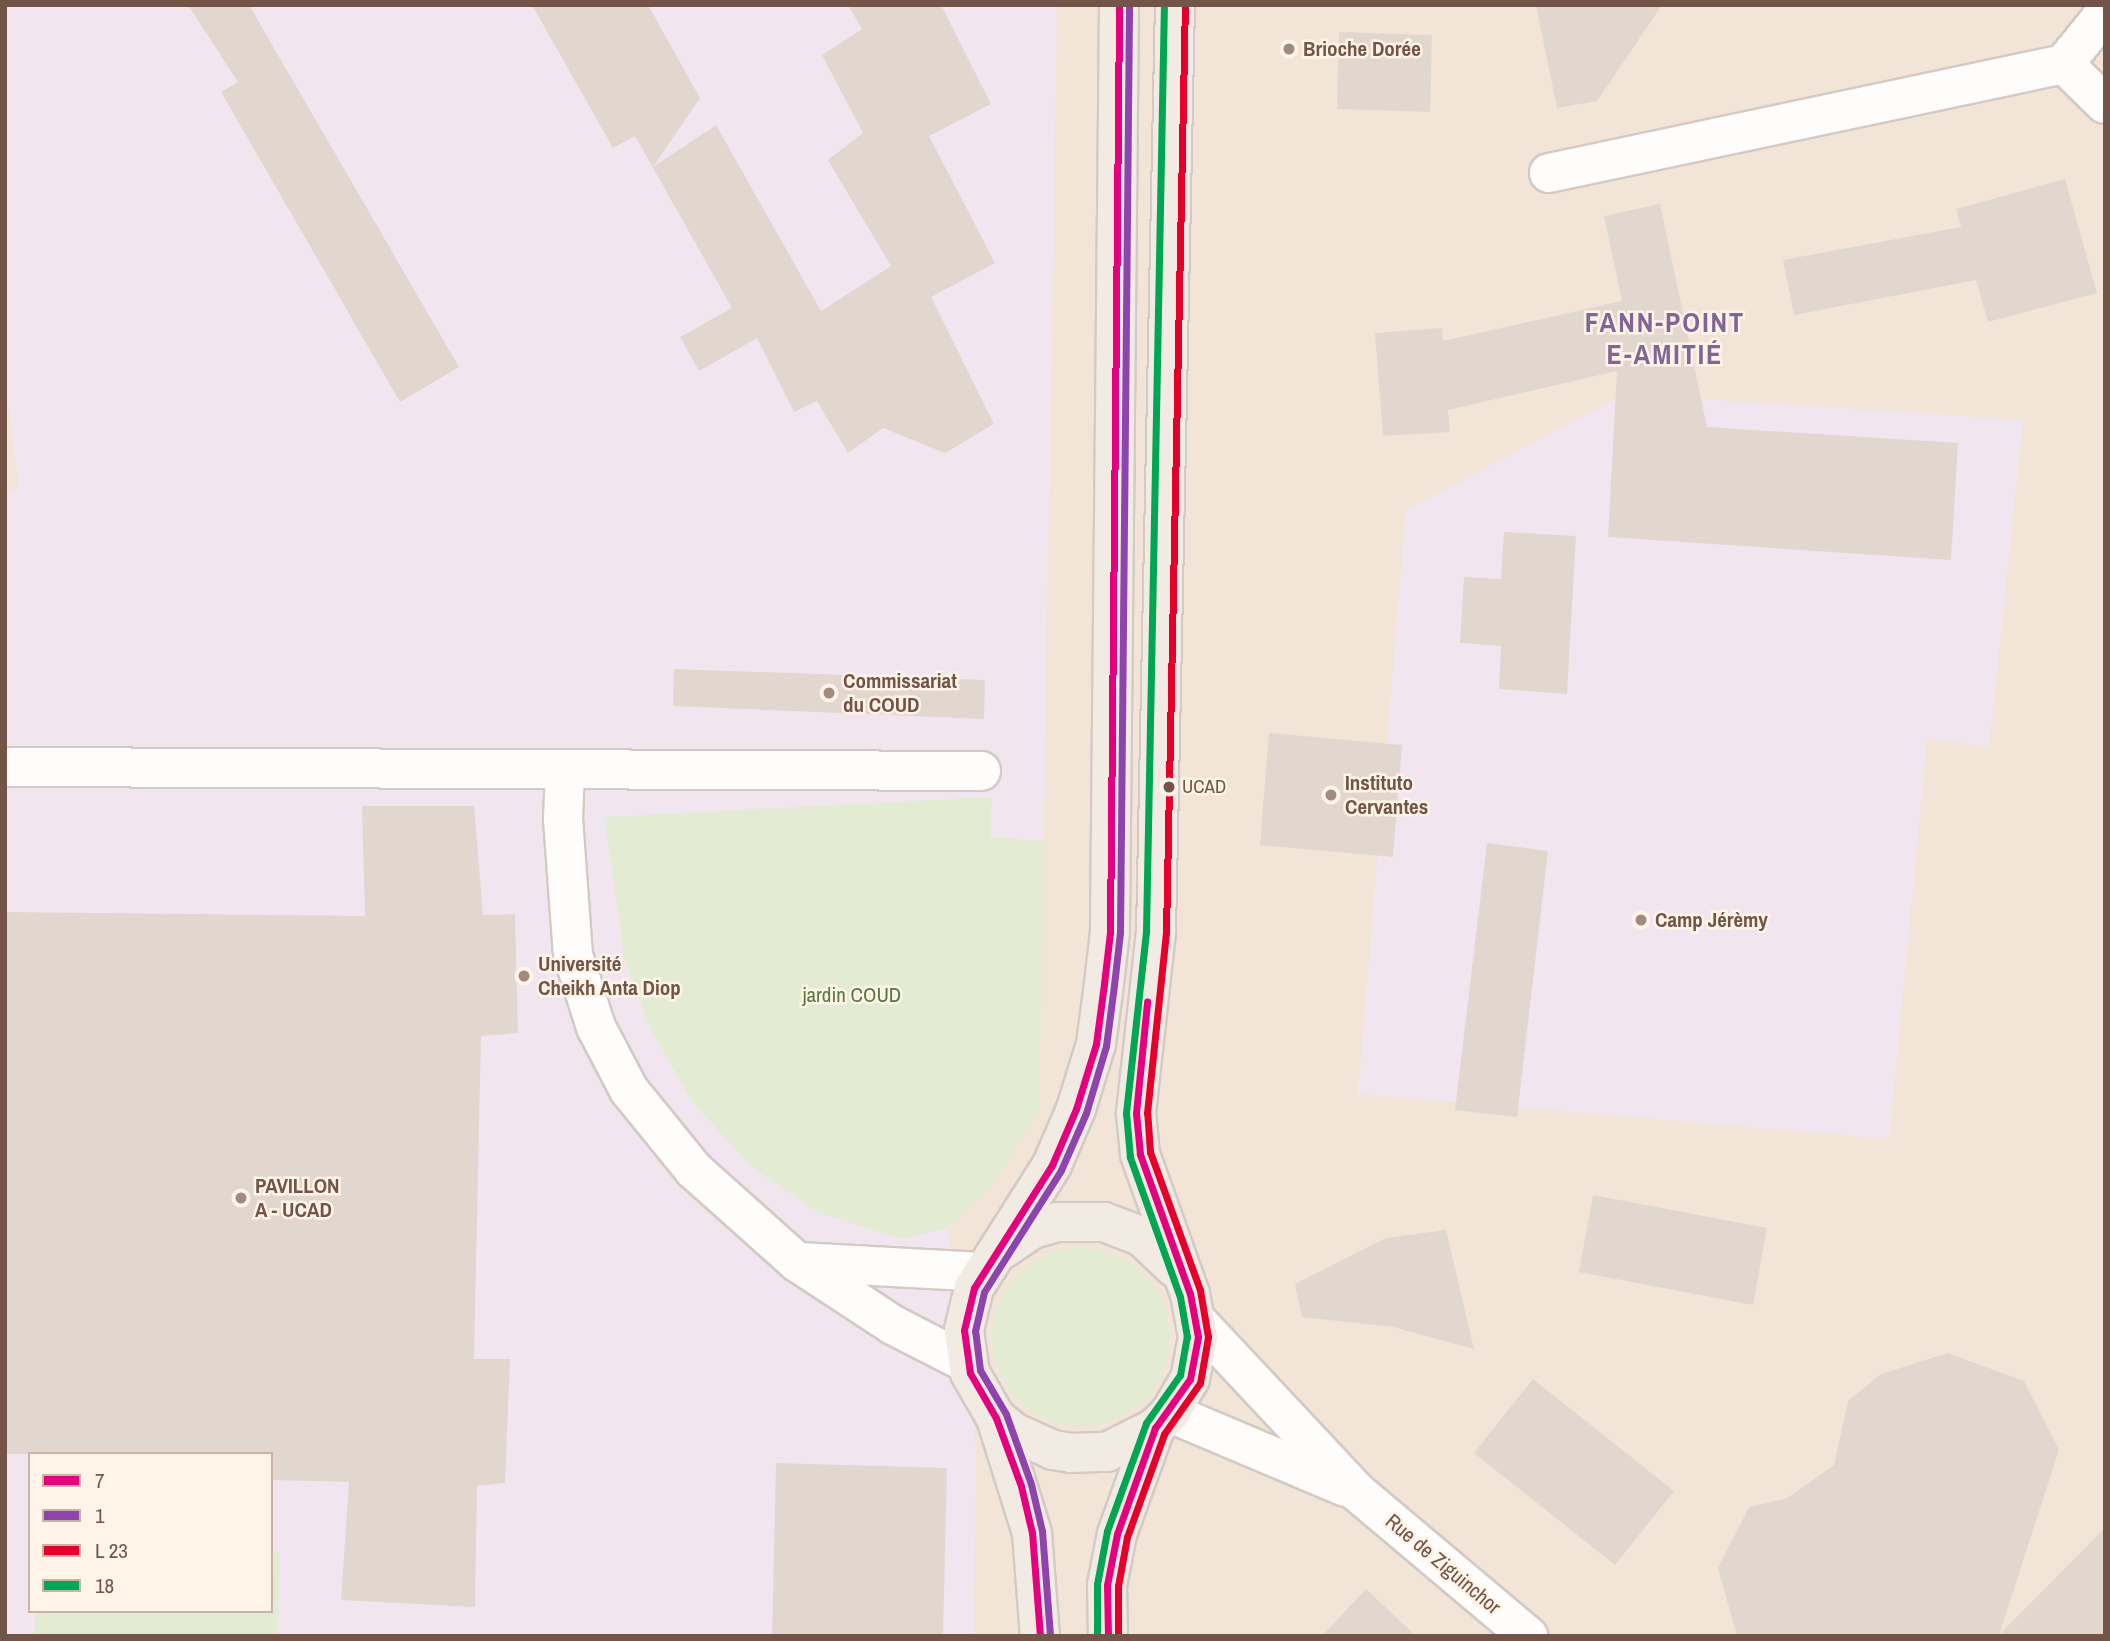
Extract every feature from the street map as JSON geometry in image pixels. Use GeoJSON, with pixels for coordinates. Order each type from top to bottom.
{"type":"FeatureCollection","features":[{"type":"Feature","properties":{"kind":"main road"},"geometry":{"type":"LineString","coordinates":[[1119,5],[1110,932],[1096,1044],[1076,1108],[1052,1165],[989,1264],[966,1311],[967,1363],[976,1390],[996,1418],[1013,1432],[1071,1454],[1107,1452],[1163,1420]]}},
{"type":"Feature","properties":{"kind":"main road"},"geometry":{"type":"LineString","coordinates":[[1108,1636],[1107,1585],[1116,1534],[1163,1420],[1196,1359],[1197,1321],[1140,1154],[1136,1114],[1156,932],[1175,5]]}},
{"type":"Feature","properties":{"kind":"main road"},"geometry":{"type":"LineString","coordinates":[[989,1264],[1032,1229],[1057,1222],[1104,1222],[1142,1237],[1181,1275]]}},
{"type":"Feature","properties":{"kind":"main road"},"geometry":{"type":"LineString","coordinates":[[996,1418],[1032,1533],[1040,1636]]}},
{"type":"Feature","properties":{"kind":"street"},"geometry":{"type":"LineString","coordinates":[[1549,173],[2064,64],[2105,13]]}},
{"type":"Feature","properties":{"kind":"street"},"geometry":{"type":"LineString","coordinates":[[2064,64],[2105,104]]}},
{"type":"Feature","properties":{"kind":"street"},"geometry":{"type":"LineString","coordinates":[[5,767],[981,771]]}},
{"type":"Feature","properties":{"kind":"street"},"geometry":{"type":"LineString","coordinates":[[565,769],[563,819],[573,955],[596,1027],[629,1090],[665,1138],[729,1204],[797,1262],[893,1325],[967,1363]]}},
{"type":"Feature","properties":{"kind":"street"},"geometry":{"type":"LineString","coordinates":[[797,1262],[989,1264]]}},
{"type":"Feature","properties":{"kind":"street"},"geometry":{"type":"LineString","coordinates":[[1197,1321],[1357,1492]]}},
{"type":"Feature","properties":{"kind":"street"},"geometry":{"type":"LineString","coordinates":[[1163,1420],[1357,1492]]}},
{"type":"Feature","properties":{"kind":"street","name":"Rue de Ziguinchor"},"geometry":{"type":"LineString","coordinates":[[1357,1492],[1528,1636]]}},
{"type":"Feature","properties":{"kind":"shaded area"},"geometry":{"type":"Polygon","coordinates":[[[5,5],[2105,5],[2105,1636],[5,1636],[5,5]]]}},
{"type":"Feature","properties":{"kind":"shaded area","name":"Université Cheikh Anta Diop"},"geometry":{"type":"Polygon","coordinates":[[[5,5],[1057,5],[1039,1111],[995,1182],[948,1229],[976,1451],[974,1636],[5,1636],[5,490],[19,489],[5,380],[5,5]]]}},
{"type":"Feature","properties":{"kind":"shaded area","name":"Camp Jérèmy"},"geometry":{"type":"Polygon","coordinates":[[[1625,394],[2023,420],[1989,747],[1927,738],[1889,1139],[1358,1094],[1406,510],[1625,394]]]}},
{"type":"Feature","properties":{"kind":"green space","name":"jardin COUD"},"geometry":{"type":"Polygon","coordinates":[[[992,797],[990,837],[1045,841],[1039,1111],[995,1182],[948,1228],[902,1239],[819,1213],[753,1168],[692,1102],[650,1028],[625,961],[604,817],[992,797]]]}},
{"type":"Feature","properties":{"kind":"green space"},"geometry":{"type":"Polygon","coordinates":[[[1081,1248],[1115,1255],[1144,1274],[1163,1303],[1170,1337],[1163,1371],[1144,1400],[1115,1419],[1081,1426],[1047,1419],[1018,1400],[999,1371],[992,1337],[999,1303],[1018,1274],[1047,1255],[1081,1248]]]}},
{"type":"Feature","properties":{"kind":"green space"},"geometry":{"type":"Polygon","coordinates":[[[273,1552],[280,1552],[278,1636],[35,1636],[35,1613],[273,1613],[273,1552]]]}},
{"type":"Feature","properties":{"kind":"building"},"geometry":{"type":"Polygon","coordinates":[[[188,5],[249,5],[459,367],[400,402],[221,92],[238,82],[188,5]]]}},
{"type":"Feature","properties":{"kind":"building"},"geometry":{"type":"Polygon","coordinates":[[[532,5],[648,5],[700,98],[653,167],[716,125],[821,311],[891,266],[828,160],[863,133],[822,55],[862,29],[848,5],[941,5],[991,104],[929,136],[995,263],[931,297],[994,424],[945,453],[883,428],[848,453],[817,401],[794,412],[757,338],[699,371],[680,337],[732,308],[635,136],[613,148],[532,5]]]}},
{"type":"Feature","properties":{"kind":"building"},"geometry":{"type":"Polygon","coordinates":[[[1536,5],[1662,5],[1597,101],[1557,108],[1536,5]]]}},
{"type":"Feature","properties":{"kind":"building"},"geometry":{"type":"Polygon","coordinates":[[[1339,32],[1432,35],[1430,112],[1337,109],[1339,32]]]}},
{"type":"Feature","properties":{"kind":"building"},"geometry":{"type":"Polygon","coordinates":[[[2065,179],[2097,293],[1988,322],[1976,280],[1794,315],[1783,260],[1961,227],[1956,209],[2065,179]]]}},
{"type":"Feature","properties":{"kind":"building"},"geometry":{"type":"Polygon","coordinates":[[[1660,204],[1707,427],[1958,443],[1951,560],[1608,537],[1617,371],[1448,410],[1450,432],[1383,436],[1375,333],[1442,328],[1443,341],[1622,301],[1604,216],[1660,204]]]}},
{"type":"Feature","properties":{"kind":"building"},"geometry":{"type":"Polygon","coordinates":[[[1504,532],[1576,536],[1567,694],[1499,689],[1501,646],[1460,643],[1464,577],[1501,579],[1504,532]]]}},
{"type":"Feature","properties":{"kind":"building","name":"Commissariat du COUD"},"geometry":{"type":"Polygon","coordinates":[[[674,669],[985,680],[984,719],[673,706],[674,669]]]}},
{"type":"Feature","properties":{"kind":"building","name":"Instituto Cervantes"},"geometry":{"type":"Polygon","coordinates":[[[1269,733],[1402,745],[1393,857],[1260,845],[1269,733]]]}},
{"type":"Feature","properties":{"kind":"building","name":"PAVILLON A - UCAD"},"geometry":{"type":"Polygon","coordinates":[[[362,806],[474,806],[483,915],[515,914],[518,1033],[481,1036],[474,1359],[510,1359],[505,1483],[477,1486],[475,1607],[341,1600],[349,1482],[273,1480],[273,1452],[5,1454],[5,912],[365,916],[362,806]]]}},
{"type":"Feature","properties":{"kind":"building"},"geometry":{"type":"Polygon","coordinates":[[[1487,843],[1548,851],[1517,1117],[1455,1110],[1487,843]]]}},
{"type":"Feature","properties":{"kind":"building"},"geometry":{"type":"Polygon","coordinates":[[[1593,1195],[1767,1228],[1753,1305],[1579,1272],[1593,1195]]]}},
{"type":"Feature","properties":{"kind":"building"},"geometry":{"type":"Polygon","coordinates":[[[1446,1230],[1474,1349],[1393,1327],[1302,1317],[1295,1284],[1386,1238],[1446,1230]]]}},
{"type":"Feature","properties":{"kind":"building"},"geometry":{"type":"Polygon","coordinates":[[[1948,1353],[2024,1381],[2059,1450],[1999,1635],[2105,1528],[2105,1636],[1737,1636],[1718,1568],[1749,1507],[1787,1498],[1834,1465],[1848,1401],[1881,1374],[1948,1353]]]}},
{"type":"Feature","properties":{"kind":"building"},"geometry":{"type":"Polygon","coordinates":[[[1533,1379],[1674,1491],[1615,1565],[1474,1453],[1533,1379]]]}},
{"type":"Feature","properties":{"kind":"building"},"geometry":{"type":"Polygon","coordinates":[[[776,1463],[947,1468],[943,1636],[772,1636],[776,1463]]]}},
{"type":"Feature","properties":{"kind":"building"},"geometry":{"type":"Polygon","coordinates":[[[1366,1589],[1416,1636],[1322,1636],[1366,1589]]]}},
{"type":"Feature","properties":{"kind":"transit line","name":"7"},"geometry":{"type":"LineString","coordinates":[[1040,1636],[1032,1533],[1021,1486],[996,1418],[970,1373],[964,1330],[974,1288],[1052,1165],[1076,1109],[1096,1044],[1104,984],[1110,932],[1119,5]]}},
{"type":"Feature","properties":{"kind":"transit line","name":"1"},"geometry":{"type":"LineString","coordinates":[[1050,1635],[1042,1531],[1031,1484],[1006,1414],[980,1370],[975,1331],[984,1292],[1061,1170],[1086,1113],[1106,1046],[1114,985],[1120,932],[1129,5]]}},
{"type":"Feature","properties":{"kind":"transit line","name":"18"},"geometry":{"type":"LineString","coordinates":[[1097,1636],[1097,1584],[1107,1531],[1146,1423],[1180,1375],[1187,1337],[1180,1297],[1130,1157],[1126,1113],[1146,931],[1164,5]]}},
{"type":"Feature","properties":{"kind":"transit line"},"geometry":{"type":"LineString","coordinates":[[1118,1636],[1118,1586],[1127,1537],[1164,1434],[1200,1383],[1208,1337],[1200,1290],[1150,1152],[1147,1113],[1166,932],[1185,5]]}},
{"type":"Feature","properties":{"kind":"transit line","name":"7"},"geometry":{"type":"LineString","coordinates":[[1108,1636],[1107,1585],[1117,1534],[1155,1428],[1190,1379],[1198,1337],[1190,1294],[1140,1154],[1136,1113],[1147,1002]]}},
{"type":"Feature","properties":{"kind":"place","name":"Brioche Dorée"},"geometry":{"type":"Point","coordinates":[1289,49]}},
{"type":"Feature","properties":{"kind":"place","name":"Commissariat du COUD"},"geometry":{"type":"Point","coordinates":[829,693]}},
{"type":"Feature","properties":{"kind":"place","name":"UCAD"},"geometry":{"type":"Point","coordinates":[1169,787]}},
{"type":"Feature","properties":{"kind":"place","name":"Instituto Cervantes"},"geometry":{"type":"Point","coordinates":[1331,795]}},
{"type":"Feature","properties":{"kind":"place","name":"Camp Jérèmy"},"geometry":{"type":"Point","coordinates":[1641,920]}},
{"type":"Feature","properties":{"kind":"place","name":"Université Cheikh Anta Diop"},"geometry":{"type":"Point","coordinates":[524,976]}},
{"type":"Feature","properties":{"kind":"place","name":"PAVILLON A - UCAD"},"geometry":{"type":"Point","coordinates":[241,1198]}},
{"type":"Feature","properties":{"kind":"district","name":"FANN-POINT E-AMITIÉ"},"geometry":{"type":"Point","coordinates":[1665,338]}}]}
